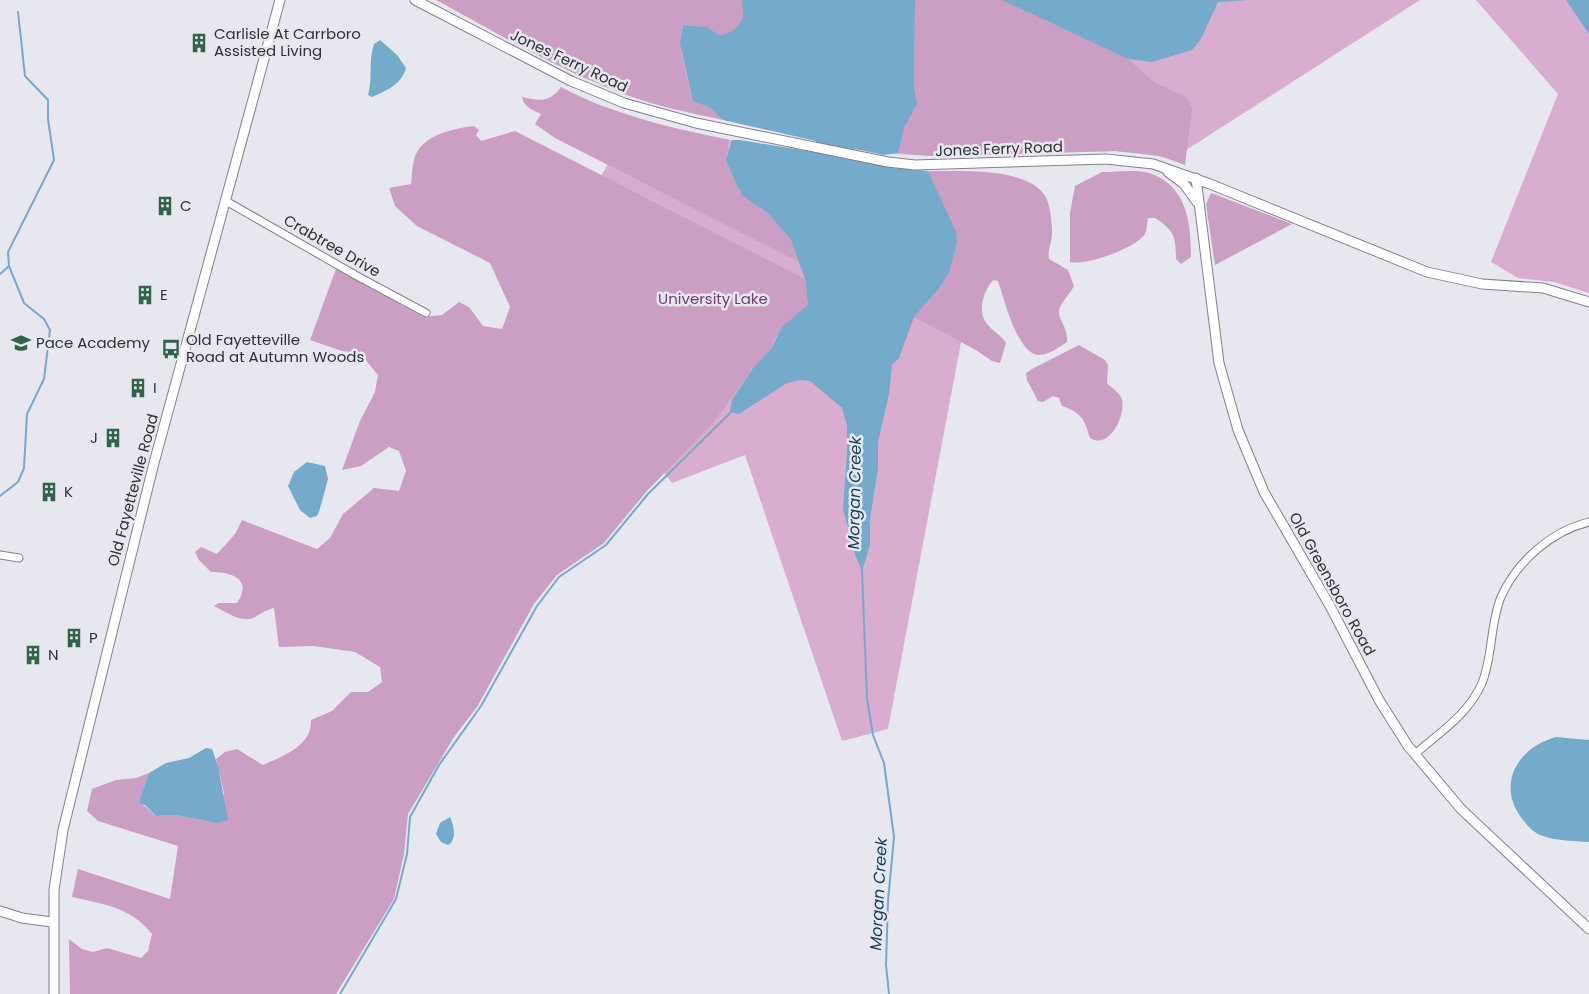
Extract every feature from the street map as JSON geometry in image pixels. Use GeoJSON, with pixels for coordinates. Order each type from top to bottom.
{"type":"FeatureCollection","features":[{"type":"Feature","properties":{"kind":"street","name":"Old Fayetteville Road"},"geometry":{"type":"LineString","coordinates":[[54,994],[52,922],[56,868],[64,822],[116,608],[280,0]]}},
{"type":"Feature","properties":{"kind":"street","name":"Jones Ferry Road"},"geometry":{"type":"LineString","coordinates":[[415,0],[598,94],[649,110],[767,138],[888,162],[946,166],[1106,159],[1152,164],[1196,178],[1427,272],[1482,284],[1543,288],[1589,302]]}},
{"type":"Feature","properties":{"kind":"street"},"geometry":{"type":"LineString","coordinates":[[1152,164],[1184,184],[1200,206]]}},
{"type":"Feature","properties":{"kind":"street","name":"Old Greensboro Road"},"geometry":{"type":"LineString","coordinates":[[1196,178],[1215,340],[1229,403],[1244,447],[1264,492],[1326,599],[1379,700],[1415,754],[1461,809],[1589,929]]}},
{"type":"Feature","properties":{"kind":"street","name":"Crabtree Drive"},"geometry":{"type":"LineString","coordinates":[[226,201],[426,313]]}},
{"type":"Feature","properties":{"kind":"street"},"geometry":{"type":"LineString","coordinates":[[1415,754],[1452,724],[1472,700],[1487,667],[1501,597],[1524,564],[1550,539],[1573,527],[1589,522]]}},
{"type":"Feature","properties":{"kind":"street"},"geometry":{"type":"LineString","coordinates":[[0,555],[19,558]]}},
{"type":"Feature","properties":{"kind":"street"},"geometry":{"type":"LineString","coordinates":[[0,911],[22,918],[52,922]]}},
{"type":"Feature","properties":{"kind":"green space"},"geometry":{"type":"Polygon","coordinates":[[[436,0],[742,0],[742,20],[730,32],[718,36],[702,27],[683,25],[681,33],[681,52],[693,101],[711,108],[723,120],[648,102],[575,74],[436,0]]]}},
{"type":"Feature","properties":{"kind":"green space"},"geometry":{"type":"Polygon","coordinates":[[[625,0],[1420,0],[1172,159],[1144,153],[1115,151],[932,156],[896,154],[671,108],[624,94],[581,76],[625,0]]]}},
{"type":"Feature","properties":{"kind":"green space"},"geometry":{"type":"Polygon","coordinates":[[[915,0],[1002,0],[1128,59],[1155,83],[1186,97],[1192,108],[1185,165],[1160,156],[1115,151],[932,156],[898,153],[904,128],[917,104],[914,87],[915,0]]]}},
{"type":"Feature","properties":{"kind":"green space"},"geometry":{"type":"Polygon","coordinates":[[[1476,0],[1589,0],[1589,293],[1554,282],[1518,278],[1491,262],[1558,94],[1476,0]]]}},
{"type":"Feature","properties":{"kind":"green space"},"geometry":{"type":"Polygon","coordinates":[[[561,87],[581,97],[643,120],[729,140],[726,161],[737,186],[744,197],[768,213],[791,240],[799,262],[555,138],[535,124],[541,114],[527,106],[522,97],[544,100],[553,96],[561,87]]]}},
{"type":"Feature","properties":{"kind":"green space","name":"University Lake"},"geometry":{"type":"Polygon","coordinates":[[[602,106],[660,125],[875,171],[938,175],[993,173],[888,729],[842,741],[745,455],[672,483],[659,466],[420,491],[616,150],[602,106]]]}},
{"type":"Feature","properties":{"kind":"green space"},"geometry":{"type":"Polygon","coordinates":[[[474,126],[479,130],[476,135],[481,141],[515,131],[805,279],[808,305],[774,339],[771,349],[754,367],[713,423],[646,492],[604,543],[557,575],[534,604],[477,707],[454,737],[408,814],[404,854],[394,899],[336,994],[70,994],[69,939],[82,949],[93,952],[107,948],[141,958],[148,951],[152,934],[144,925],[126,912],[72,897],[78,869],[170,899],[178,846],[98,821],[87,811],[92,789],[116,780],[136,778],[149,773],[139,801],[156,816],[175,815],[216,823],[224,793],[216,759],[225,752],[237,749],[263,765],[279,758],[302,743],[307,737],[311,720],[332,711],[351,692],[368,692],[382,682],[380,667],[355,652],[314,646],[279,647],[274,608],[250,619],[245,619],[214,606],[219,603],[237,603],[243,588],[238,578],[233,575],[211,572],[199,560],[195,552],[201,547],[217,554],[235,534],[242,520],[317,549],[330,538],[343,514],[374,488],[399,491],[406,471],[399,451],[389,447],[361,466],[342,470],[360,421],[375,392],[378,375],[360,353],[342,351],[310,340],[336,269],[423,317],[442,315],[459,302],[469,307],[483,326],[502,329],[510,307],[490,263],[417,226],[395,206],[389,188],[411,184],[413,163],[417,151],[430,139],[447,131],[474,126]]]}},
{"type":"Feature","properties":{"kind":"green space"},"geometry":{"type":"Polygon","coordinates":[[[928,171],[998,173],[1031,183],[1043,193],[1049,206],[1051,220],[1052,233],[1049,259],[1068,270],[1074,286],[1059,311],[1066,332],[1067,342],[1046,354],[1038,355],[1030,352],[1012,324],[998,281],[993,280],[986,290],[982,309],[985,321],[1006,343],[1000,363],[992,361],[976,350],[914,317],[940,287],[949,272],[957,243],[928,171]]]}},
{"type":"Feature","properties":{"kind":"green space"},"geometry":{"type":"Polygon","coordinates":[[[1132,171],[1149,173],[1172,186],[1179,196],[1188,219],[1191,257],[1181,264],[1176,259],[1173,235],[1170,230],[1155,218],[1148,218],[1145,234],[1132,245],[1098,259],[1077,263],[1070,262],[1070,213],[1075,186],[1102,172],[1132,171]]]}},
{"type":"Feature","properties":{"kind":"green space"},"geometry":{"type":"Polygon","coordinates":[[[1211,193],[1292,224],[1215,265],[1206,204],[1211,193]]]}},
{"type":"Feature","properties":{"kind":"green space"},"geometry":{"type":"Polygon","coordinates":[[[1079,345],[1105,360],[1108,365],[1107,383],[1121,397],[1122,412],[1116,428],[1110,435],[1097,441],[1090,438],[1086,426],[1078,414],[1062,406],[1059,398],[1053,396],[1043,402],[1038,401],[1027,380],[1026,373],[1079,345]]]}},
{"type":"Feature","properties":{"kind":"water","name":"University Lake"},"geometry":{"type":"Polygon","coordinates":[[[742,0],[915,0],[914,87],[917,104],[904,128],[898,153],[884,155],[855,149],[856,160],[894,168],[928,171],[956,232],[957,243],[949,272],[940,287],[914,317],[899,358],[892,365],[889,394],[878,442],[878,468],[870,520],[870,545],[862,571],[856,557],[843,509],[847,425],[842,408],[810,381],[800,380],[787,383],[739,414],[730,412],[732,400],[754,367],[771,349],[782,327],[808,305],[805,279],[791,240],[768,213],[744,197],[737,186],[726,160],[732,140],[814,152],[816,141],[723,120],[711,108],[693,101],[680,43],[683,25],[707,27],[718,35],[730,32],[742,20],[742,0]]]}},
{"type":"Feature","properties":{"kind":"water"},"geometry":{"type":"Polygon","coordinates":[[[1002,0],[1250,0],[1218,2],[1201,39],[1192,50],[1152,62],[1128,59],[1002,0]]]}},
{"type":"Feature","properties":{"kind":"water"},"geometry":{"type":"Polygon","coordinates":[[[1566,0],[1589,0],[1589,34],[1566,0]]]}},
{"type":"Feature","properties":{"kind":"water"},"geometry":{"type":"Polygon","coordinates":[[[380,40],[397,55],[406,68],[397,83],[372,97],[368,95],[371,57],[374,44],[380,40]]]}},
{"type":"Feature","properties":{"kind":"water"},"geometry":{"type":"Polygon","coordinates":[[[307,462],[325,466],[328,479],[319,512],[317,516],[310,518],[300,510],[288,486],[294,472],[307,462]]]}},
{"type":"Feature","properties":{"kind":"water"},"geometry":{"type":"Polygon","coordinates":[[[1556,737],[1589,740],[1589,842],[1560,840],[1539,835],[1520,816],[1513,803],[1512,779],[1515,768],[1522,757],[1543,742],[1556,737]]]}},
{"type":"Feature","properties":{"kind":"water"},"geometry":{"type":"Polygon","coordinates":[[[206,748],[212,749],[218,766],[228,820],[216,823],[175,815],[156,816],[145,805],[141,804],[139,801],[149,773],[166,763],[189,758],[206,748]]]}},
{"type":"Feature","properties":{"kind":"water"},"geometry":{"type":"Polygon","coordinates":[[[450,817],[454,836],[448,845],[441,842],[436,834],[440,823],[450,817]]]}},
{"type":"Feature","properties":{"kind":"waterway"},"geometry":{"type":"LineString","coordinates":[[0,496],[18,482],[24,468],[27,414],[44,379],[50,330],[44,319],[24,303],[9,266],[8,252],[54,160],[48,119],[48,100],[25,76],[18,12]]}},
{"type":"Feature","properties":{"kind":"waterway"},"geometry":{"type":"LineString","coordinates":[[0,274],[9,266]]}},
{"type":"Feature","properties":{"kind":"waterway"},"geometry":{"type":"LineString","coordinates":[[340,994],[396,899],[407,854],[410,817],[439,765],[481,706],[537,606],[559,577],[606,545],[648,494],[731,412]]}},
{"type":"Feature","properties":{"kind":"waterway","name":"Morgan Creek"},"geometry":{"type":"LineString","coordinates":[[862,570],[867,699],[873,735],[884,763],[894,837],[888,901],[886,965],[889,994]]}},
{"type":"Feature","properties":{"kind":"place","name":"Carlisle At Carrboro Assisted Living"},"geometry":{"type":"Point","coordinates":[199,43]}},
{"type":"Feature","properties":{"kind":"place","name":"C"},"geometry":{"type":"Point","coordinates":[165,206]}},
{"type":"Feature","properties":{"kind":"place","name":"E"},"geometry":{"type":"Point","coordinates":[145,295]}},
{"type":"Feature","properties":{"kind":"place","name":"Pace Academy"},"geometry":{"type":"Point","coordinates":[21,343]}},
{"type":"Feature","properties":{"kind":"place","name":"Old Fayetteville Road at Autumn Woods"},"geometry":{"type":"Point","coordinates":[171,349]}},
{"type":"Feature","properties":{"kind":"place","name":"I"},"geometry":{"type":"Point","coordinates":[138,388]}},
{"type":"Feature","properties":{"kind":"place","name":"J"},"geometry":{"type":"Point","coordinates":[113,438]}},
{"type":"Feature","properties":{"kind":"place","name":"K"},"geometry":{"type":"Point","coordinates":[49,492]}},
{"type":"Feature","properties":{"kind":"place","name":"P"},"geometry":{"type":"Point","coordinates":[74,638]}},
{"type":"Feature","properties":{"kind":"place","name":"N"},"geometry":{"type":"Point","coordinates":[33,655]}}]}
